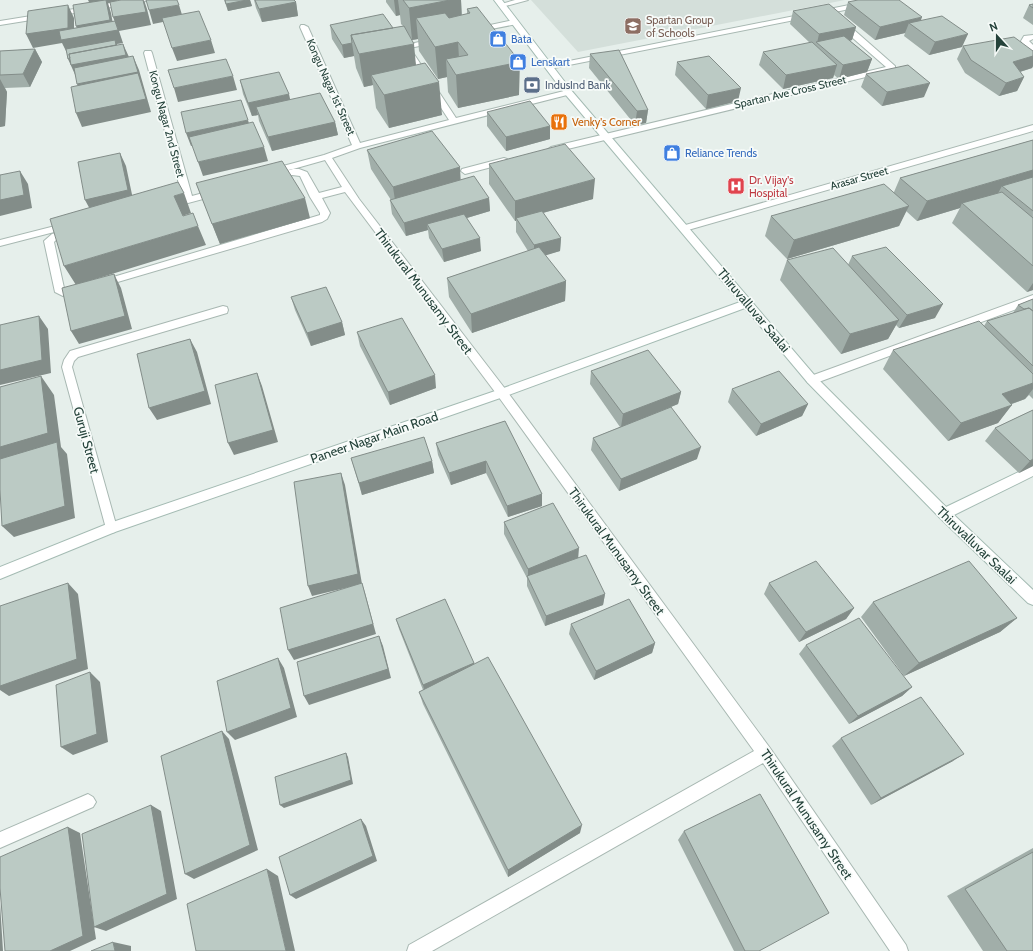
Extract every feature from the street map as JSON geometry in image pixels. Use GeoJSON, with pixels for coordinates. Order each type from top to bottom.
{"type":"FeatureCollection","features":[{"type":"Feature","properties":{"kind":"street"},"geometry":{"type":"LineString","coordinates":[[0,22],[143,0]]}},
{"type":"Feature","properties":{"kind":"street"},"geometry":{"type":"LineString","coordinates":[[500,2],[524,0]]}},
{"type":"Feature","properties":{"kind":"street"},"geometry":{"type":"LineString","coordinates":[[549,66],[886,0]]}},
{"type":"Feature","properties":{"kind":"street","name":"Thiruvalluvar Saalai"},"geometry":{"type":"LineString","coordinates":[[500,2],[568,92],[685,228],[812,380],[944,514],[1033,599]]}},
{"type":"Feature","properties":{"kind":"street","name":"Spartan Ave Cross Street"},"geometry":{"type":"LineString","coordinates":[[606,136],[892,68],[828,11]]}},
{"type":"Feature","properties":{"kind":"street"},"geometry":{"type":"LineString","coordinates":[[471,31],[514,22]]}},
{"type":"Feature","properties":{"kind":"street","name":"Kongu Nagar 1st Street"},"geometry":{"type":"LineString","coordinates":[[304,27],[358,146]]}},
{"type":"Feature","properties":{"kind":"street"},"geometry":{"type":"LineString","coordinates":[[1033,37],[1027,38],[1025,41],[1033,49]]}},
{"type":"Feature","properties":{"kind":"street"},"geometry":{"type":"LineString","coordinates":[[442,38],[405,47],[454,121]]}},
{"type":"Feature","properties":{"kind":"street","name":"Kongu Nagar 2nd Street"},"geometry":{"type":"LineString","coordinates":[[148,53],[187,197]]}},
{"type":"Feature","properties":{"kind":"street"},"geometry":{"type":"LineString","coordinates":[[0,243],[187,197],[292,172],[304,174],[315,197],[325,213],[324,217],[319,220],[70,293],[63,293],[59,290],[49,241],[51,238],[187,197],[327,157],[358,146],[568,92]]}},
{"type":"Feature","properties":{"kind":"street","name":"Arasar Street"},"geometry":{"type":"LineString","coordinates":[[685,228],[1033,128]]}},
{"type":"Feature","properties":{"kind":"street"},"geometry":{"type":"LineString","coordinates":[[539,152],[606,136]]}},
{"type":"Feature","properties":{"kind":"street","name":"Thirukural Munusamy Street"},"geometry":{"type":"LineString","coordinates":[[327,157],[348,188],[502,393],[765,753],[900,951]]}},
{"type":"Feature","properties":{"kind":"street"},"geometry":{"type":"LineString","coordinates":[[466,171],[510,160]]}},
{"type":"Feature","properties":{"kind":"street"},"geometry":{"type":"LineString","coordinates":[[315,197],[348,188]]}},
{"type":"Feature","properties":{"kind":"street"},"geometry":{"type":"LineString","coordinates":[[812,380],[1033,299]]}},
{"type":"Feature","properties":{"kind":"street","name":"Paneer Nagar Main Road"},"geometry":{"type":"LineString","coordinates":[[0,573],[111,528],[502,393],[748,303]]}},
{"type":"Feature","properties":{"kind":"street","name":"Guruji Street"},"geometry":{"type":"LineString","coordinates":[[111,528],[67,367],[68,360],[74,354],[223,310]]}},
{"type":"Feature","properties":{"kind":"street"},"geometry":{"type":"LineString","coordinates":[[944,514],[1033,470]]}},
{"type":"Feature","properties":{"kind":"street"},"geometry":{"type":"LineString","coordinates":[[415,951],[765,753]]}},
{"type":"Feature","properties":{"kind":"street"},"geometry":{"type":"LineString","coordinates":[[0,840],[88,802]]}},
{"type":"Feature","properties":{"kind":"shaded area","name":"Spartan Group of Schools"},"geometry":{"type":"Polygon","coordinates":[[[531,0],[845,0],[578,52],[531,0]]]}},
{"type":"Feature","properties":{"kind":"building"},"geometry":{"type":"Polygon","coordinates":[[[106,0],[110,20],[76,26],[73,5],[106,0]]]}},
{"type":"Feature","properties":{"kind":"building"},"geometry":{"type":"Polygon","coordinates":[[[121,0],[143,0],[146,12],[113,17],[110,2],[121,0]]]}},
{"type":"Feature","properties":{"kind":"building"},"geometry":{"type":"Polygon","coordinates":[[[146,0],[177,0],[179,5],[149,10],[146,0]]]}},
{"type":"Feature","properties":{"kind":"building"},"geometry":{"type":"Polygon","coordinates":[[[225,0],[247,0],[226,4],[225,0]]]}},
{"type":"Feature","properties":{"kind":"building"},"geometry":{"type":"Polygon","coordinates":[[[255,0],[294,0],[296,2],[259,9],[255,0]]]}},
{"type":"Feature","properties":{"kind":"building"},"geometry":{"type":"Polygon","coordinates":[[[403,0],[450,0],[409,8],[403,0]]]}},
{"type":"Feature","properties":{"kind":"building"},"geometry":{"type":"Polygon","coordinates":[[[858,0],[899,0],[922,17],[880,27],[848,2],[858,0]]]}},
{"type":"Feature","properties":{"kind":"building"},"geometry":{"type":"Polygon","coordinates":[[[829,4],[856,27],[819,34],[793,11],[829,4]]]}},
{"type":"Feature","properties":{"kind":"building"},"geometry":{"type":"Polygon","coordinates":[[[68,5],[68,28],[26,34],[28,11],[68,5]]]}},
{"type":"Feature","properties":{"kind":"building"},"geometry":{"type":"Polygon","coordinates":[[[477,7],[520,62],[456,75],[446,59],[468,55],[458,42],[435,47],[416,18],[445,13],[449,18],[470,13],[467,9],[477,7]]]}},
{"type":"Feature","properties":{"kind":"building"},"geometry":{"type":"Polygon","coordinates":[[[199,11],[211,40],[172,48],[162,18],[199,11]]]}},
{"type":"Feature","properties":{"kind":"building"},"geometry":{"type":"Polygon","coordinates":[[[383,14],[393,28],[351,35],[352,43],[342,45],[330,25],[383,14]]]}},
{"type":"Feature","properties":{"kind":"building"},"geometry":{"type":"Polygon","coordinates":[[[942,16],[968,34],[935,42],[909,23],[942,16]]]}},
{"type":"Feature","properties":{"kind":"building"},"geometry":{"type":"Polygon","coordinates":[[[115,21],[118,30],[61,40],[59,31],[115,21]]]}},
{"type":"Feature","properties":{"kind":"building"},"geometry":{"type":"Polygon","coordinates":[[[404,26],[414,44],[359,54],[351,35],[404,26]]]}},
{"type":"Feature","properties":{"kind":"building"},"geometry":{"type":"Polygon","coordinates":[[[844,36],[872,59],[843,65],[816,42],[844,36]]]}},
{"type":"Feature","properties":{"kind":"building"},"geometry":{"type":"Polygon","coordinates":[[[1014,37],[1033,51],[1033,56],[1013,62],[1024,77],[1006,83],[971,60],[963,46],[1014,37]]]}},
{"type":"Feature","properties":{"kind":"building"},"geometry":{"type":"Polygon","coordinates":[[[115,40],[116,45],[69,54],[70,58],[68,59],[66,49],[115,40]]]}},
{"type":"Feature","properties":{"kind":"building"},"geometry":{"type":"Polygon","coordinates":[[[812,42],[837,65],[786,75],[763,52],[812,42]]]}},
{"type":"Feature","properties":{"kind":"building"},"geometry":{"type":"Polygon","coordinates":[[[123,44],[126,55],[71,65],[69,54],[123,44]]]}},
{"type":"Feature","properties":{"kind":"building"},"geometry":{"type":"Polygon","coordinates":[[[35,49],[23,74],[0,75],[0,51],[35,49]]]}},
{"type":"Feature","properties":{"kind":"building"},"geometry":{"type":"Polygon","coordinates":[[[619,50],[648,110],[637,111],[590,54],[619,50]]]}},
{"type":"Feature","properties":{"kind":"building"},"geometry":{"type":"Polygon","coordinates":[[[133,56],[138,72],[77,84],[74,68],[133,56]]]}},
{"type":"Feature","properties":{"kind":"building"},"geometry":{"type":"Polygon","coordinates":[[[709,56],[741,88],[708,95],[677,62],[709,56]]]}},
{"type":"Feature","properties":{"kind":"building"},"geometry":{"type":"Polygon","coordinates":[[[226,59],[233,76],[174,88],[168,70],[226,59]]]}},
{"type":"Feature","properties":{"kind":"building"},"geometry":{"type":"Polygon","coordinates":[[[425,63],[439,82],[384,95],[371,75],[425,63]]]}},
{"type":"Feature","properties":{"kind":"building"},"geometry":{"type":"Polygon","coordinates":[[[908,65],[930,83],[887,92],[866,74],[908,65]]]}},
{"type":"Feature","properties":{"kind":"building"},"geometry":{"type":"Polygon","coordinates":[[[279,72],[289,94],[248,103],[240,80],[279,72]]]}},
{"type":"Feature","properties":{"kind":"building"},"geometry":{"type":"Polygon","coordinates":[[[138,73],[146,99],[76,113],[71,87],[138,73]]]}},
{"type":"Feature","properties":{"kind":"building"},"geometry":{"type":"Polygon","coordinates":[[[320,93],[335,122],[268,137],[256,107],[320,93]]]}},
{"type":"Feature","properties":{"kind":"building"},"geometry":{"type":"Polygon","coordinates":[[[241,100],[248,120],[186,133],[181,112],[241,100]]]}},
{"type":"Feature","properties":{"kind":"building"},"geometry":{"type":"Polygon","coordinates":[[[530,101],[550,126],[506,137],[487,112],[530,101]]]}},
{"type":"Feature","properties":{"kind":"building"},"geometry":{"type":"Polygon","coordinates":[[[253,122],[264,147],[198,162],[189,137],[253,122]]]}},
{"type":"Feature","properties":{"kind":"building"},"geometry":{"type":"Polygon","coordinates":[[[432,131],[460,167],[393,187],[367,150],[432,131]]]}},
{"type":"Feature","properties":{"kind":"building"},"geometry":{"type":"Polygon","coordinates":[[[1033,140],[1033,170],[927,201],[900,178],[1033,140]]]}},
{"type":"Feature","properties":{"kind":"building"},"geometry":{"type":"Polygon","coordinates":[[[565,144],[595,179],[515,201],[489,164],[565,144]]]}},
{"type":"Feature","properties":{"kind":"building"},"geometry":{"type":"Polygon","coordinates":[[[120,153],[128,190],[85,200],[78,162],[120,153]]]}},
{"type":"Feature","properties":{"kind":"building"},"geometry":{"type":"Polygon","coordinates":[[[282,161],[305,198],[212,224],[196,183],[282,161]]]}},
{"type":"Feature","properties":{"kind":"building"},"geometry":{"type":"Polygon","coordinates":[[[20,171],[24,195],[0,200],[0,175],[20,171]]]}},
{"type":"Feature","properties":{"kind":"building"},"geometry":{"type":"Polygon","coordinates":[[[474,176],[489,198],[404,223],[390,200],[474,176]]]}},
{"type":"Feature","properties":{"kind":"building"},"geometry":{"type":"Polygon","coordinates":[[[1033,177],[1033,211],[1002,186],[1033,177]]]}},
{"type":"Feature","properties":{"kind":"building"},"geometry":{"type":"Polygon","coordinates":[[[178,182],[184,193],[174,196],[183,216],[193,213],[198,226],[64,266],[50,219],[178,182]]]}},
{"type":"Feature","properties":{"kind":"building"},"geometry":{"type":"Polygon","coordinates":[[[884,184],[909,206],[794,240],[771,216],[884,184]]]}},
{"type":"Feature","properties":{"kind":"building"},"geometry":{"type":"Polygon","coordinates":[[[1002,192],[1033,218],[1033,266],[962,203],[1002,192]]]}},
{"type":"Feature","properties":{"kind":"building"},"geometry":{"type":"Polygon","coordinates":[[[542,211],[561,238],[534,245],[516,218],[542,211]]]}},
{"type":"Feature","properties":{"kind":"building"},"geometry":{"type":"Polygon","coordinates":[[[464,214],[480,238],[442,249],[427,224],[464,214]]]}},
{"type":"Feature","properties":{"kind":"building"},"geometry":{"type":"Polygon","coordinates":[[[539,247],[566,281],[471,314],[447,278],[539,247]]]}},
{"type":"Feature","properties":{"kind":"building"},"geometry":{"type":"Polygon","coordinates":[[[886,247],[943,304],[907,315],[852,256],[886,247]]]}},
{"type":"Feature","properties":{"kind":"building"},"geometry":{"type":"Polygon","coordinates":[[[833,248],[899,320],[850,334],[787,260],[833,248]]]}},
{"type":"Feature","properties":{"kind":"building"},"geometry":{"type":"Polygon","coordinates":[[[114,274],[125,316],[71,331],[62,288],[114,274]]]}},
{"type":"Feature","properties":{"kind":"building"},"geometry":{"type":"Polygon","coordinates":[[[326,287],[342,322],[307,333],[291,297],[326,287]]]}},
{"type":"Feature","properties":{"kind":"building"},"geometry":{"type":"Polygon","coordinates":[[[1033,299],[1033,311],[1029,308],[1024,309],[1018,305],[1033,299]]]}},
{"type":"Feature","properties":{"kind":"building"},"geometry":{"type":"Polygon","coordinates":[[[1029,308],[1033,311],[1033,366],[987,321],[1029,308]]]}},
{"type":"Feature","properties":{"kind":"building"},"geometry":{"type":"Polygon","coordinates":[[[39,316],[42,360],[0,370],[0,325],[39,316]]]}},
{"type":"Feature","properties":{"kind":"building"},"geometry":{"type":"Polygon","coordinates":[[[402,318],[435,375],[388,392],[357,332],[402,318]]]}},
{"type":"Feature","properties":{"kind":"building"},"geometry":{"type":"Polygon","coordinates":[[[979,321],[1033,374],[1033,383],[1002,394],[1012,405],[961,423],[893,350],[979,321]]]}},
{"type":"Feature","properties":{"kind":"building"},"geometry":{"type":"Polygon","coordinates":[[[190,339],[205,391],[149,408],[137,354],[190,339]]]}},
{"type":"Feature","properties":{"kind":"building"},"geometry":{"type":"Polygon","coordinates":[[[648,350],[681,392],[623,414],[591,371],[648,350]]]}},
{"type":"Feature","properties":{"kind":"building"},"geometry":{"type":"Polygon","coordinates":[[[779,371],[808,404],[761,424],[732,389],[779,371]]]}},
{"type":"Feature","properties":{"kind":"building"},"geometry":{"type":"Polygon","coordinates":[[[257,373],[273,430],[228,443],[215,385],[257,373]]]}},
{"type":"Feature","properties":{"kind":"building"},"geometry":{"type":"Polygon","coordinates":[[[41,376],[48,433],[0,447],[0,387],[41,376]]]}},
{"type":"Feature","properties":{"kind":"building"},"geometry":{"type":"Polygon","coordinates":[[[671,407],[701,447],[621,479],[593,438],[671,407]]]}},
{"type":"Feature","properties":{"kind":"building"},"geometry":{"type":"Polygon","coordinates":[[[1033,410],[1033,459],[1030,461],[995,428],[1033,410]]]}},
{"type":"Feature","properties":{"kind":"building"},"geometry":{"type":"Polygon","coordinates":[[[505,421],[542,494],[507,506],[486,461],[449,473],[436,443],[505,421]]]}},
{"type":"Feature","properties":{"kind":"building"},"geometry":{"type":"Polygon","coordinates":[[[424,437],[432,461],[359,483],[351,458],[424,437]]]}},
{"type":"Feature","properties":{"kind":"building"},"geometry":{"type":"Polygon","coordinates":[[[57,442],[65,506],[2,526],[0,459],[57,442]]]}},
{"type":"Feature","properties":{"kind":"building"},"geometry":{"type":"Polygon","coordinates":[[[341,473],[358,574],[308,586],[294,482],[341,473]]]}},
{"type":"Feature","properties":{"kind":"building"},"geometry":{"type":"Polygon","coordinates":[[[553,503],[579,548],[528,569],[504,522],[553,503]]]}},
{"type":"Feature","properties":{"kind":"building"},"geometry":{"type":"Polygon","coordinates":[[[586,555],[605,594],[546,616],[527,576],[586,555]]]}},
{"type":"Feature","properties":{"kind":"building"},"geometry":{"type":"Polygon","coordinates":[[[816,561],[854,608],[806,632],[769,583],[816,561]]]}},
{"type":"Feature","properties":{"kind":"building"},"geometry":{"type":"Polygon","coordinates":[[[969,561],[1017,618],[919,663],[873,602],[969,561]]]}},
{"type":"Feature","properties":{"kind":"building"},"geometry":{"type":"Polygon","coordinates":[[[68,583],[77,659],[0,686],[0,606],[68,583]]]}},
{"type":"Feature","properties":{"kind":"building"},"geometry":{"type":"Polygon","coordinates":[[[362,583],[373,624],[288,650],[280,608],[362,583]]]}},
{"type":"Feature","properties":{"kind":"building"},"geometry":{"type":"Polygon","coordinates":[[[445,599],[474,663],[423,685],[396,619],[445,599]]]}},
{"type":"Feature","properties":{"kind":"building"},"geometry":{"type":"Polygon","coordinates":[[[629,599],[655,643],[596,671],[571,624],[629,599]]]}},
{"type":"Feature","properties":{"kind":"building"},"geometry":{"type":"Polygon","coordinates":[[[859,618],[912,687],[858,716],[806,645],[859,618]]]}},
{"type":"Feature","properties":{"kind":"building"},"geometry":{"type":"Polygon","coordinates":[[[379,636],[388,669],[304,696],[297,662],[379,636]]]}},
{"type":"Feature","properties":{"kind":"building"},"geometry":{"type":"Polygon","coordinates":[[[488,657],[582,825],[508,870],[419,692],[488,657]]]}},
{"type":"Feature","properties":{"kind":"building"},"geometry":{"type":"Polygon","coordinates":[[[278,658],[291,708],[227,732],[217,681],[278,658]]]}},
{"type":"Feature","properties":{"kind":"building"},"geometry":{"type":"Polygon","coordinates":[[[90,672],[97,734],[61,747],[56,685],[90,672]]]}},
{"type":"Feature","properties":{"kind":"building"},"geometry":{"type":"Polygon","coordinates":[[[921,697],[964,754],[881,798],[841,738],[921,697]]]}},
{"type":"Feature","properties":{"kind":"building"},"geometry":{"type":"Polygon","coordinates":[[[222,731],[250,845],[185,874],[161,756],[222,731]]]}},
{"type":"Feature","properties":{"kind":"building"},"geometry":{"type":"Polygon","coordinates":[[[346,753],[351,780],[280,805],[275,777],[346,753]]]}},
{"type":"Feature","properties":{"kind":"building"},"geometry":{"type":"Polygon","coordinates":[[[760,794],[829,913],[759,951],[745,951],[684,831],[760,794]]]}},
{"type":"Feature","properties":{"kind":"building"},"geometry":{"type":"Polygon","coordinates":[[[151,805],[167,894],[94,927],[82,834],[151,805]]]}},
{"type":"Feature","properties":{"kind":"building"},"geometry":{"type":"Polygon","coordinates":[[[361,819],[373,856],[290,895],[279,857],[361,819]]]}},
{"type":"Feature","properties":{"kind":"building"},"geometry":{"type":"Polygon","coordinates":[[[68,827],[83,936],[50,951],[5,951],[0,888],[0,857],[68,827]]]}},
{"type":"Feature","properties":{"kind":"building"},"geometry":{"type":"Polygon","coordinates":[[[1033,852],[1033,951],[1007,951],[965,889],[1033,852]]]}},
{"type":"Feature","properties":{"kind":"building"},"geometry":{"type":"Polygon","coordinates":[[[267,869],[286,951],[196,951],[187,904],[267,869]]]}},
{"type":"Feature","properties":{"kind":"building"},"geometry":{"type":"Polygon","coordinates":[[[113,942],[115,951],[91,951],[113,942]]]}},
{"type":"Feature","properties":{"kind":"place","name":"Spartan Group of Schools"},"geometry":{"type":"Point","coordinates":[633,26]}},
{"type":"Feature","properties":{"kind":"place","name":"Bata"},"geometry":{"type":"Point","coordinates":[498,39]}},
{"type":"Feature","properties":{"kind":"place","name":"Lenskart"},"geometry":{"type":"Point","coordinates":[518,62]}},
{"type":"Feature","properties":{"kind":"place","name":"IndusInd Bank"},"geometry":{"type":"Point","coordinates":[532,85]}},
{"type":"Feature","properties":{"kind":"place","name":"Venky's Corner"},"geometry":{"type":"Point","coordinates":[559,122]}},
{"type":"Feature","properties":{"kind":"place","name":"Reliance Trends"},"geometry":{"type":"Point","coordinates":[672,153]}},
{"type":"Feature","properties":{"kind":"place","name":"Dr. Vijay's Hospital"},"geometry":{"type":"Point","coordinates":[736,186]}}]}
